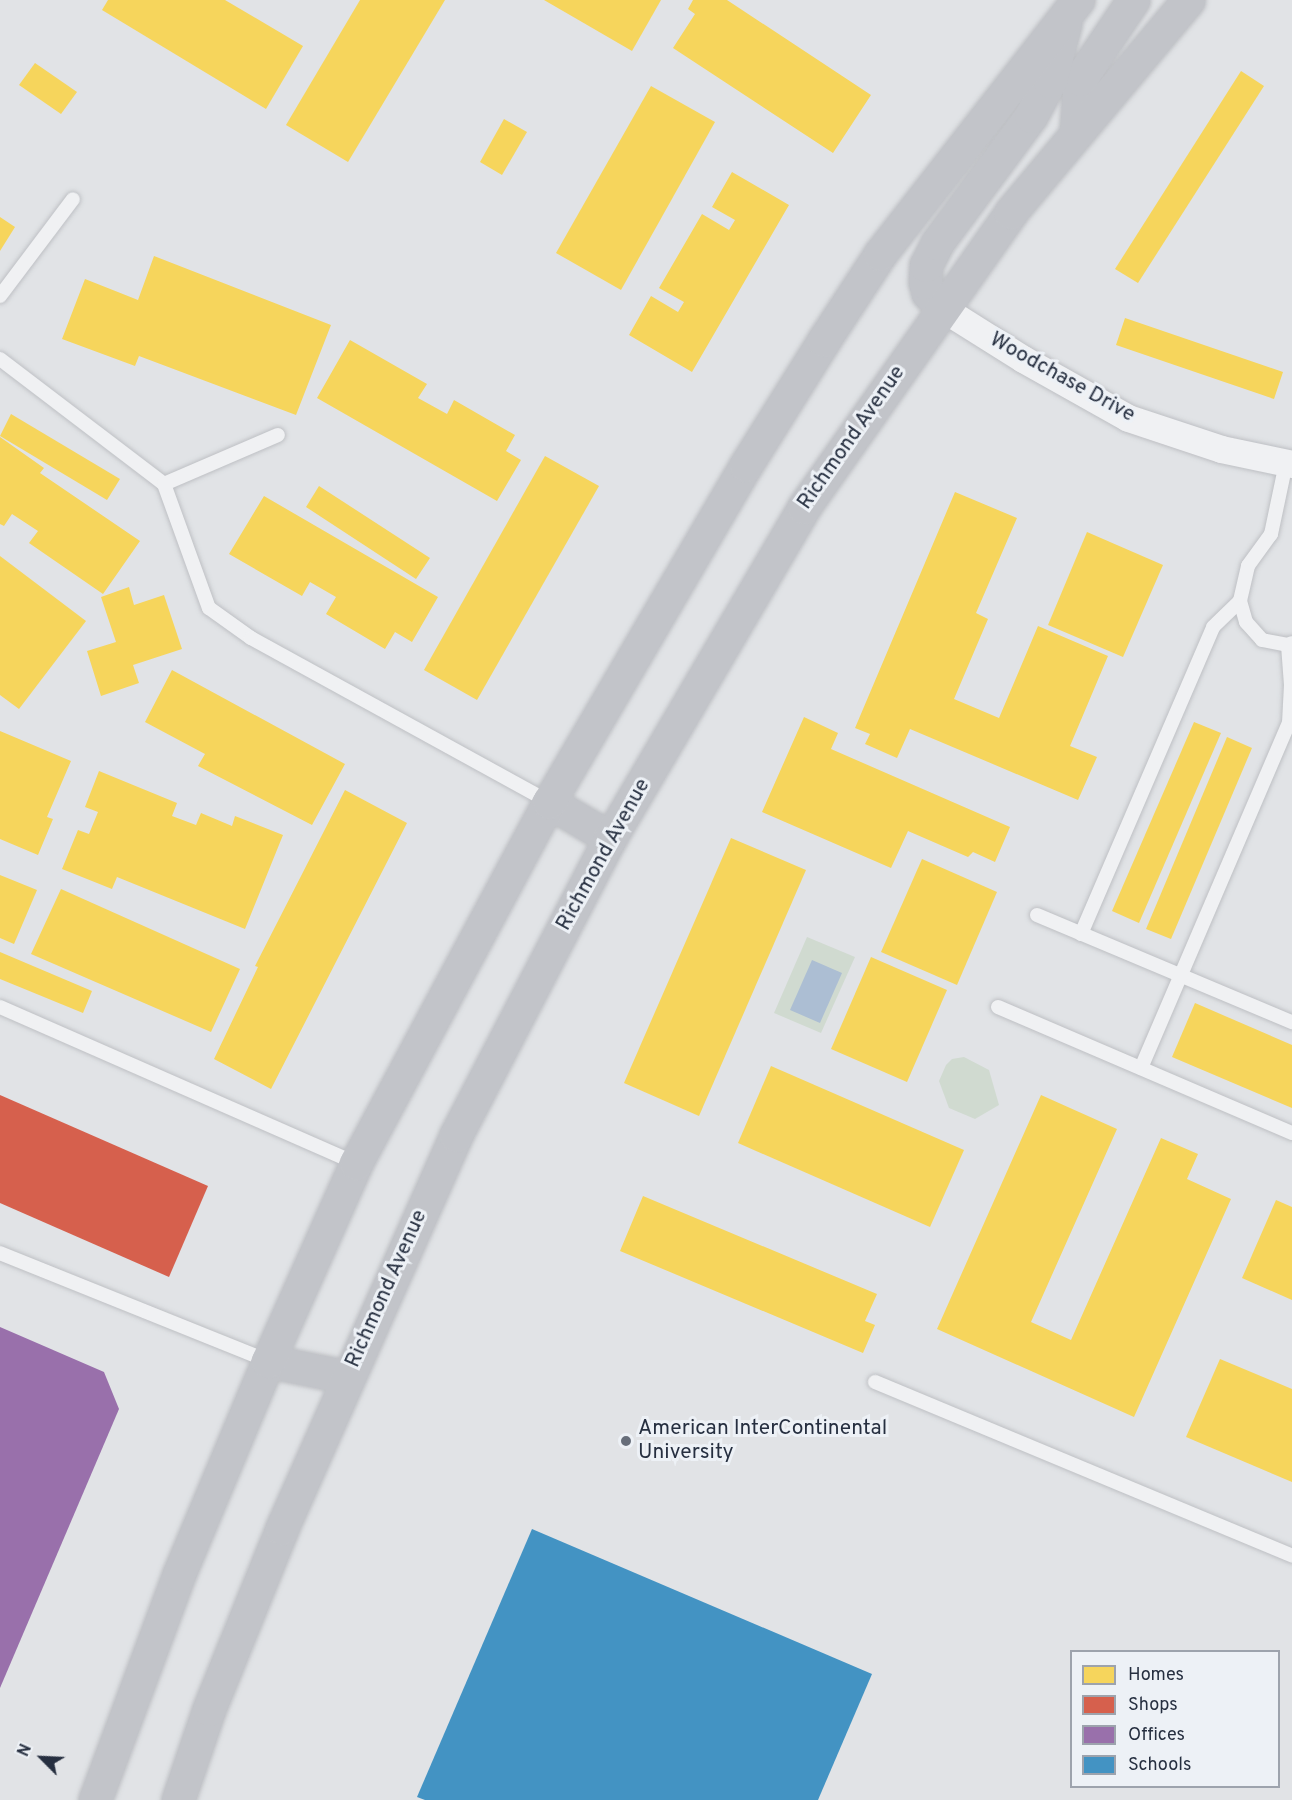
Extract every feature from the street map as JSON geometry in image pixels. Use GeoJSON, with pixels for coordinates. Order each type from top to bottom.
{"type":"FeatureCollection","features":[{"type":"Feature","properties":{"kind":"main road"},"geometry":{"type":"LineString","coordinates":[[1076,133],[1080,79],[1133,0]]}},
{"type":"Feature","properties":{"kind":"main road","name":"Richmond Avenue"},"geometry":{"type":"LineString","coordinates":[[178,1800],[209,1709],[282,1528],[456,1135],[610,838],[804,507],[1011,212],[1188,0]]}},
{"type":"Feature","properties":{"kind":"main road"},"geometry":{"type":"LineString","coordinates":[[942,308],[928,293],[925,282],[926,265],[937,243],[1031,116],[1050,81],[1073,7]]}},
{"type":"Feature","properties":{"kind":"main road"},"geometry":{"type":"LineString","coordinates":[[95,1800],[179,1574],[268,1362],[356,1163],[549,802],[746,465],[880,254],[1073,7]]}},
{"type":"Feature","properties":{"kind":"main road"},"geometry":{"type":"LineString","coordinates":[[549,802],[610,838]]}},
{"type":"Feature","properties":{"kind":"main road"},"geometry":{"type":"LineString","coordinates":[[268,1362],[348,1377]]}},
{"type":"Feature","properties":{"kind":"street","name":"Woodchase Drive"},"geometry":{"type":"LineString","coordinates":[[942,308],[1023,359],[1128,418],[1221,449],[1289,463]]}},
{"type":"Feature","properties":{"kind":"lane"},"geometry":{"type":"LineString","coordinates":[[0,296],[73,199]]}},
{"type":"Feature","properties":{"kind":"lane"},"geometry":{"type":"LineString","coordinates":[[0,359],[164,484],[209,608],[251,638],[549,802]]}},
{"type":"Feature","properties":{"kind":"lane"},"geometry":{"type":"LineString","coordinates":[[164,484],[278,435]]}},
{"type":"Feature","properties":{"kind":"lane"},"geometry":{"type":"LineString","coordinates":[[1141,1068],[1183,976],[1289,723],[1290,644],[1262,640],[1246,622],[1240,601],[1248,566],[1271,534],[1289,463]]}},
{"type":"Feature","properties":{"kind":"lane"},"geometry":{"type":"LineString","coordinates":[[1082,934],[1213,627],[1240,601]]}},
{"type":"Feature","properties":{"kind":"lane"},"geometry":{"type":"LineString","coordinates":[[1037,915],[1292,1022]]}},
{"type":"Feature","properties":{"kind":"lane"},"geometry":{"type":"LineString","coordinates":[[0,1007],[356,1163]]}},
{"type":"Feature","properties":{"kind":"lane"},"geometry":{"type":"LineString","coordinates":[[998,1007],[1292,1134]]}},
{"type":"Feature","properties":{"kind":"lane"},"geometry":{"type":"LineString","coordinates":[[0,1253],[268,1362]]}},
{"type":"Feature","properties":{"kind":"lane"},"geometry":{"type":"LineString","coordinates":[[875,1382],[1292,1556]]}},
{"type":"Feature","properties":{"kind":"shaded area"},"geometry":{"type":"Polygon","coordinates":[[[807,937],[855,957],[821,1033],[774,1013],[807,937]]]}},
{"type":"Feature","properties":{"kind":"shaded area"},"geometry":{"type":"Polygon","coordinates":[[[964,1057],[989,1070],[999,1105],[975,1119],[949,1108],[939,1081],[946,1065],[952,1059],[964,1057]]]}},
{"type":"Feature","properties":{"kind":"water"},"geometry":{"type":"Polygon","coordinates":[[[812,960],[842,973],[820,1023],[790,1010],[812,960]]]}},
{"type":"Feature","properties":{"kind":"building: Homes"},"geometry":{"type":"Polygon","coordinates":[[[108,0],[225,0],[303,46],[266,109],[102,10],[108,0]]]}},
{"type":"Feature","properties":{"kind":"building: Homes"},"geometry":{"type":"Polygon","coordinates":[[[360,0],[445,0],[348,162],[286,125],[360,0]]]}},
{"type":"Feature","properties":{"kind":"building: Homes"},"geometry":{"type":"Polygon","coordinates":[[[544,0],[661,0],[632,51],[544,0]]]}},
{"type":"Feature","properties":{"kind":"building: Homes"},"geometry":{"type":"Polygon","coordinates":[[[693,0],[727,0],[871,95],[833,153],[673,48],[695,14],[688,9],[693,0]]]}},
{"type":"Feature","properties":{"kind":"building: Homes"},"geometry":{"type":"Polygon","coordinates":[[[35,63],[77,92],[61,114],[19,85],[35,63]]]}},
{"type":"Feature","properties":{"kind":"building: Homes"},"geometry":{"type":"Polygon","coordinates":[[[1241,71],[1264,86],[1138,283],[1115,269],[1241,71]]]}},
{"type":"Feature","properties":{"kind":"building: Homes"},"geometry":{"type":"Polygon","coordinates":[[[651,86],[715,122],[621,290],[556,253],[651,86]]]}},
{"type":"Feature","properties":{"kind":"building: Homes"},"geometry":{"type":"Polygon","coordinates":[[[504,119],[527,132],[502,175],[480,162],[504,119]]]}},
{"type":"Feature","properties":{"kind":"building: Homes"},"geometry":{"type":"Polygon","coordinates":[[[732,172],[789,205],[692,372],[629,335],[651,296],[678,312],[684,302],[659,288],[702,214],[729,230],[735,220],[712,207],[732,172]]]}},
{"type":"Feature","properties":{"kind":"building: Homes"},"geometry":{"type":"Polygon","coordinates":[[[0,217],[15,227],[0,251],[0,217]]]}},
{"type":"Feature","properties":{"kind":"building: Homes"},"geometry":{"type":"Polygon","coordinates":[[[154,256],[331,325],[296,415],[139,356],[135,366],[62,339],[85,279],[138,300],[154,256]]]}},
{"type":"Feature","properties":{"kind":"building: Homes"},"geometry":{"type":"Polygon","coordinates":[[[1125,318],[1283,372],[1274,399],[1116,345],[1125,318]]]}},
{"type":"Feature","properties":{"kind":"building: Homes"},"geometry":{"type":"Polygon","coordinates":[[[350,340],[427,384],[418,398],[447,414],[454,400],[515,435],[506,451],[521,460],[497,501],[317,398],[350,340]]]}},
{"type":"Feature","properties":{"kind":"building: Homes"},"geometry":{"type":"Polygon","coordinates":[[[11,414],[120,479],[107,500],[0,436],[11,414]]]}},
{"type":"Feature","properties":{"kind":"building: Homes"},"geometry":{"type":"Polygon","coordinates":[[[0,437],[44,468],[40,473],[140,541],[103,594],[29,543],[38,531],[12,514],[4,526],[0,524],[0,437]]]}},
{"type":"Feature","properties":{"kind":"building: Homes"},"geometry":{"type":"Polygon","coordinates":[[[545,456],[599,486],[477,700],[424,670],[545,456]]]}},
{"type":"Feature","properties":{"kind":"building: Homes"},"geometry":{"type":"Polygon","coordinates":[[[319,486],[430,558],[416,579],[306,507],[319,486]]]}},
{"type":"Feature","properties":{"kind":"building: Homes"},"geometry":{"type":"Polygon","coordinates":[[[955,492],[1017,518],[976,613],[988,619],[954,699],[999,718],[1038,626],[1108,656],[1070,746],[1097,757],[1078,800],[910,729],[897,758],[865,744],[870,734],[855,728],[955,492]]]}},
{"type":"Feature","properties":{"kind":"building: Homes"},"geometry":{"type":"Polygon","coordinates":[[[264,496],[438,597],[412,642],[395,632],[385,649],[326,614],[336,597],[310,582],[302,596],[229,554],[264,496]]]}},
{"type":"Feature","properties":{"kind":"building: Homes"},"geometry":{"type":"Polygon","coordinates":[[[1087,532],[1163,565],[1123,657],[1048,625],[1087,532]]]}},
{"type":"Feature","properties":{"kind":"building: Homes"},"geometry":{"type":"Polygon","coordinates":[[[0,556],[86,621],[19,709],[0,695],[0,556]]]}},
{"type":"Feature","properties":{"kind":"building: Homes"},"geometry":{"type":"Polygon","coordinates":[[[129,587],[134,605],[164,595],[182,649],[133,665],[139,683],[101,696],[87,651],[116,642],[101,597],[129,587]]]}},
{"type":"Feature","properties":{"kind":"building: Homes"},"geometry":{"type":"Polygon","coordinates":[[[172,670],[345,764],[312,825],[198,766],[205,754],[145,722],[172,670]]]}},
{"type":"Feature","properties":{"kind":"building: Homes"},"geometry":{"type":"Polygon","coordinates":[[[804,717],[838,733],[831,749],[1010,827],[995,862],[973,852],[968,857],[908,831],[891,868],[762,812],[804,717]]]}},
{"type":"Feature","properties":{"kind":"building: Homes"},"geometry":{"type":"Polygon","coordinates":[[[1194,722],[1221,733],[1139,923],[1112,911],[1194,722]]]}},
{"type":"Feature","properties":{"kind":"building: Homes"},"geometry":{"type":"Polygon","coordinates":[[[0,731],[71,761],[47,817],[53,819],[38,855],[0,839],[0,731]]]}},
{"type":"Feature","properties":{"kind":"building: Homes"},"geometry":{"type":"Polygon","coordinates":[[[1227,737],[1252,748],[1171,939],[1146,929],[1227,737]]]}},
{"type":"Feature","properties":{"kind":"building: Homes"},"geometry":{"type":"Polygon","coordinates":[[[99,771],[177,803],[172,816],[196,825],[201,813],[232,826],[235,816],[283,835],[245,929],[117,877],[112,889],[62,869],[78,830],[89,834],[98,812],[85,807],[99,771]]]}},
{"type":"Feature","properties":{"kind":"building: Homes"},"geometry":{"type":"Polygon","coordinates":[[[345,790],[407,823],[271,1089],[214,1059],[258,967],[255,966],[345,790]]]}},
{"type":"Feature","properties":{"kind":"building: Homes"},"geometry":{"type":"Polygon","coordinates":[[[731,838],[806,870],[699,1116],[624,1083],[731,838]]]}},
{"type":"Feature","properties":{"kind":"building: Homes"},"geometry":{"type":"Polygon","coordinates":[[[922,859],[997,892],[957,985],[881,952],[922,859]]]}},
{"type":"Feature","properties":{"kind":"building: Homes"},"geometry":{"type":"Polygon","coordinates":[[[0,875],[37,890],[14,944],[0,938],[0,875]]]}},
{"type":"Feature","properties":{"kind":"building: Homes"},"geometry":{"type":"Polygon","coordinates":[[[61,889],[240,969],[211,1032],[31,954],[61,889]]]}},
{"type":"Feature","properties":{"kind":"building: Homes"},"geometry":{"type":"Polygon","coordinates":[[[0,952],[92,991],[83,1013],[0,979],[0,952]]]}},
{"type":"Feature","properties":{"kind":"building: Homes"},"geometry":{"type":"Polygon","coordinates":[[[871,957],[947,990],[907,1082],[831,1049],[871,957]]]}},
{"type":"Feature","properties":{"kind":"building: Homes"},"geometry":{"type":"Polygon","coordinates":[[[1195,1003],[1292,1045],[1292,1108],[1172,1057],[1195,1003]]]}},
{"type":"Feature","properties":{"kind":"building: Homes"},"geometry":{"type":"Polygon","coordinates":[[[771,1066],[964,1150],[930,1227],[738,1143],[771,1066]]]}},
{"type":"Feature","properties":{"kind":"building: Homes"},"geometry":{"type":"Polygon","coordinates":[[[1041,1095],[1117,1129],[1031,1322],[1071,1340],[1161,1138],[1198,1154],[1187,1179],[1231,1199],[1134,1417],[937,1329],[1041,1095]]]}},
{"type":"Feature","properties":{"kind":"building: Homes"},"geometry":{"type":"Polygon","coordinates":[[[643,1196],[877,1294],[865,1321],[875,1325],[863,1353],[620,1251],[643,1196]]]}},
{"type":"Feature","properties":{"kind":"building: Homes"},"geometry":{"type":"Polygon","coordinates":[[[1276,1200],[1292,1207],[1292,1300],[1242,1278],[1276,1200]]]}},
{"type":"Feature","properties":{"kind":"building: Homes"},"geometry":{"type":"Polygon","coordinates":[[[1220,1359],[1292,1389],[1292,1482],[1186,1437],[1220,1359]]]}},
{"type":"Feature","properties":{"kind":"building: Shops"},"geometry":{"type":"Polygon","coordinates":[[[0,1095],[208,1186],[169,1277],[0,1203],[0,1095]]]}},
{"type":"Feature","properties":{"kind":"building: Offices"},"geometry":{"type":"Polygon","coordinates":[[[0,1327],[104,1372],[119,1409],[0,1688],[0,1327]]]}},
{"type":"Feature","properties":{"kind":"building: Schools"},"geometry":{"type":"Polygon","coordinates":[[[532,1529],[872,1674],[818,1800],[425,1800],[417,1797],[532,1529]]]}},
{"type":"Feature","properties":{"kind":"place","name":"American InterContinental University"},"geometry":{"type":"Point","coordinates":[626,1441]}}]}
